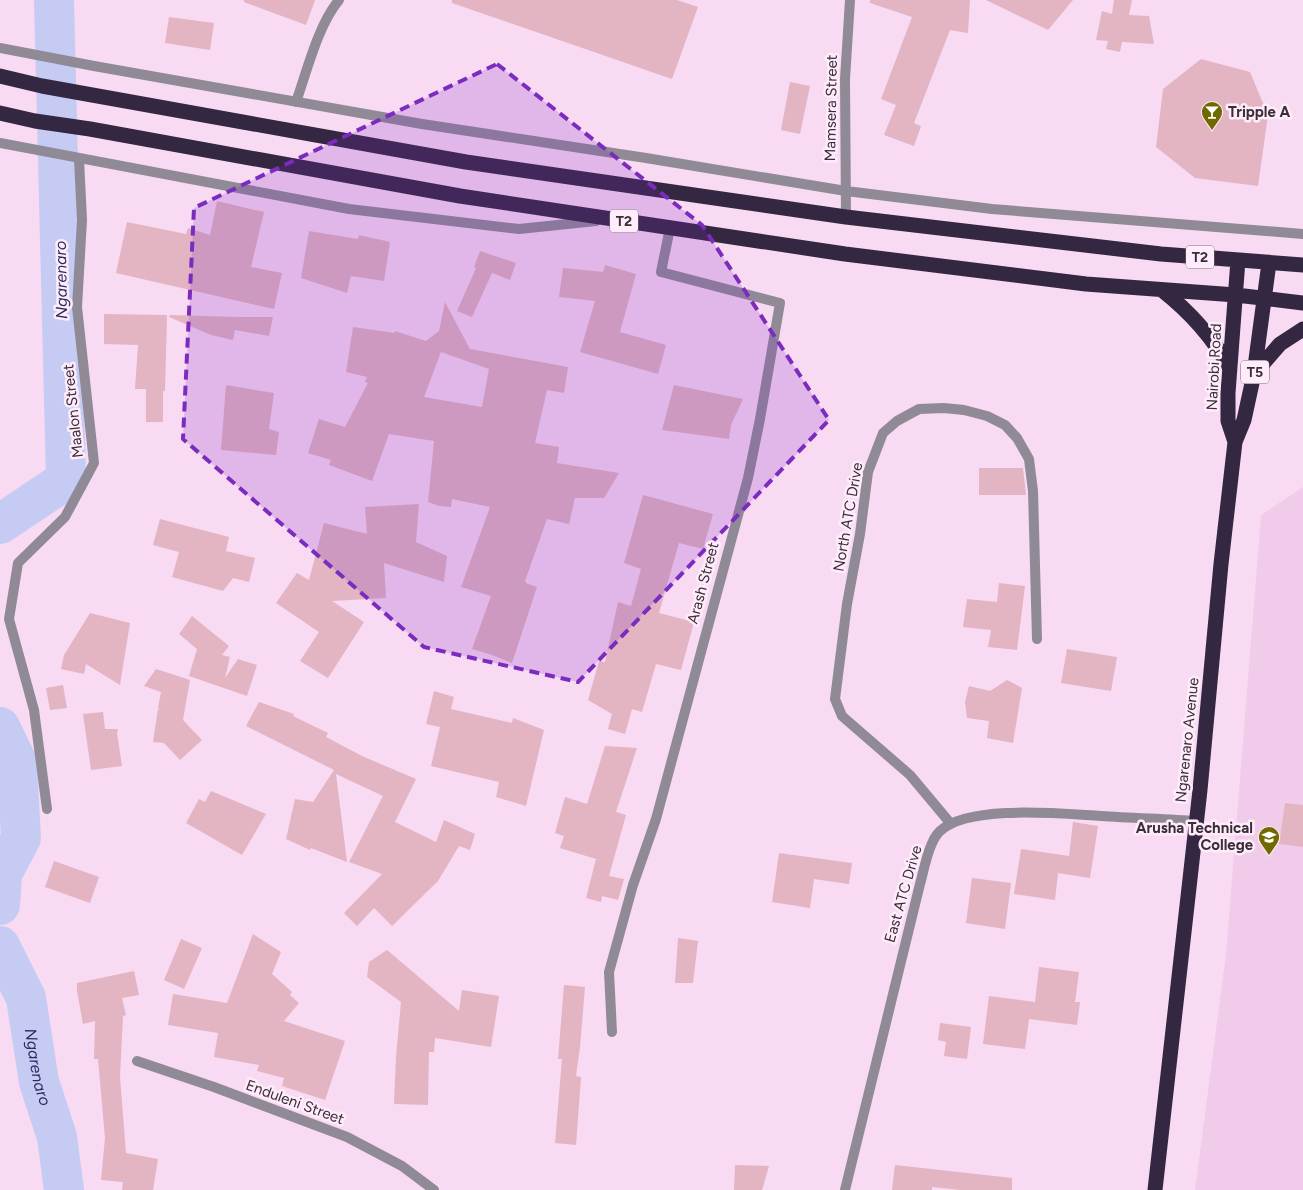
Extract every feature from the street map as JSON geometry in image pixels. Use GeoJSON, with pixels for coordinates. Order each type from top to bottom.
{"type":"FeatureCollection","features":[{"type":"Feature","properties":{"kind":"highway","name":"T2"},"geometry":{"type":"LineString","coordinates":[[0,76],[42,86],[466,162],[846,217],[1161,254],[1303,265]]}},
{"type":"Feature","properties":{"kind":"highway","name":"T2"},"geometry":{"type":"LineString","coordinates":[[0,113],[35,121],[90,129],[460,196],[845,254],[1086,284],[1236,295],[1303,303]]}},
{"type":"Feature","properties":{"kind":"highway","name":"Nairobi Road"},"geometry":{"type":"LineString","coordinates":[[1235,442],[1228,421],[1228,393],[1238,260]]}},
{"type":"Feature","properties":{"kind":"highway","name":"T5"},"geometry":{"type":"LineString","coordinates":[[1235,442],[1244,420],[1254,374],[1269,263]]}},
{"type":"Feature","properties":{"kind":"highway"},"geometry":{"type":"LineString","coordinates":[[1162,290],[1176,300],[1206,330],[1230,367]]}},
{"type":"Feature","properties":{"kind":"highway"},"geometry":{"type":"LineString","coordinates":[[1254,374],[1280,344],[1303,329]]}},
{"type":"Feature","properties":{"kind":"highway","name":"Ngarenaro Avenue"},"geometry":{"type":"LineString","coordinates":[[1155,1190],[1197,821],[1221,564],[1235,442]]}},
{"type":"Feature","properties":{"kind":"street"},"geometry":{"type":"LineString","coordinates":[[296,102],[325,23],[339,0]]}},
{"type":"Feature","properties":{"kind":"street","name":"Mamsera Street"},"geometry":{"type":"LineString","coordinates":[[846,217],[845,79],[850,0]]}},
{"type":"Feature","properties":{"kind":"street"},"geometry":{"type":"LineString","coordinates":[[0,48],[422,124],[846,191],[992,208],[1303,234]]}},
{"type":"Feature","properties":{"kind":"street"},"geometry":{"type":"LineString","coordinates":[[0,144],[349,209],[519,229],[612,220]]}},
{"type":"Feature","properties":{"kind":"street","name":"Maalon Street"},"geometry":{"type":"LineString","coordinates":[[48,809],[34,710],[9,619],[18,563],[65,517],[94,463],[77,307],[82,220],[79,159]]}},
{"type":"Feature","properties":{"kind":"street","name":"Arash Street"},"geometry":{"type":"LineString","coordinates":[[612,1032],[609,972],[633,885],[656,819],[748,478],[780,302],[660,272],[670,228]]}},
{"type":"Feature","properties":{"kind":"street","name":"North ATC Drive"},"geometry":{"type":"LineString","coordinates":[[951,824],[910,775],[842,716],[835,699],[847,604],[860,534],[868,472],[883,433],[897,421],[919,409],[944,408],[964,410],[987,416],[1005,425],[1017,438],[1029,459],[1033,491],[1037,639]]}},
{"type":"Feature","properties":{"kind":"street","name":"East ATC Drive"},"geometry":{"type":"LineString","coordinates":[[845,1190],[903,950],[931,845],[939,831],[951,824],[974,816],[1023,812],[1197,821]]}},
{"type":"Feature","properties":{"kind":"street","name":"Enduleni Street"},"geometry":{"type":"LineString","coordinates":[[137,1061],[214,1087],[348,1137],[402,1166],[434,1190]]}},
{"type":"Feature","properties":{"kind":"highlighted area"},"geometry":{"type":"Polygon","coordinates":[[[497,64],[702,225],[829,420],[578,682],[424,647],[183,439],[194,208],[497,64]]]}},
{"type":"Feature","properties":{"kind":"shaded area","name":"Arusha Technical College"},"geometry":{"type":"Polygon","coordinates":[[[1303,487],[1303,1190],[1195,1190],[1226,954],[1261,515],[1303,487]]]}},
{"type":"Feature","properties":{"kind":"building"},"geometry":{"type":"Polygon","coordinates":[[[244,0],[315,0],[306,25],[244,2],[244,0]]]}},
{"type":"Feature","properties":{"kind":"building"},"geometry":{"type":"Polygon","coordinates":[[[452,0],[677,0],[698,7],[672,79],[452,3],[452,0]]]}},
{"type":"Feature","properties":{"kind":"building"},"geometry":{"type":"Polygon","coordinates":[[[870,0],[970,0],[968,33],[950,30],[914,123],[921,126],[914,146],[884,135],[896,105],[881,99],[912,17],[870,3],[870,0]]]}},
{"type":"Feature","properties":{"kind":"building"},"geometry":{"type":"Polygon","coordinates":[[[986,0],[1073,0],[1048,30],[986,0]]]}},
{"type":"Feature","properties":{"kind":"building"},"geometry":{"type":"Polygon","coordinates":[[[1114,0],[1132,0],[1129,15],[1149,16],[1154,44],[1122,42],[1120,52],[1106,49],[1108,41],[1096,40],[1102,11],[1112,14],[1114,0]]]}},
{"type":"Feature","properties":{"kind":"building"},"geometry":{"type":"Polygon","coordinates":[[[169,17],[214,23],[210,50],[165,43],[169,17]]]}},
{"type":"Feature","properties":{"kind":"building","name":"Tripple A"},"geometry":{"type":"Polygon","coordinates":[[[1201,59],[1250,72],[1268,115],[1258,186],[1195,178],[1156,147],[1163,89],[1201,59]]]}},
{"type":"Feature","properties":{"kind":"building"},"geometry":{"type":"Polygon","coordinates":[[[790,82],[810,86],[800,134],[781,130],[790,82]]]}},
{"type":"Feature","properties":{"kind":"building"},"geometry":{"type":"Polygon","coordinates":[[[217,201],[264,212],[251,267],[282,273],[274,309],[116,273],[127,222],[186,234],[188,228],[210,235],[217,201]]]}},
{"type":"Feature","properties":{"kind":"building"},"geometry":{"type":"Polygon","coordinates":[[[309,231],[358,239],[359,235],[390,242],[384,281],[351,276],[347,293],[301,278],[309,231]]]}},
{"type":"Feature","properties":{"kind":"building"},"geometry":{"type":"Polygon","coordinates":[[[480,251],[516,263],[510,280],[492,273],[472,317],[457,311],[476,268],[474,267],[480,251]]]}},
{"type":"Feature","properties":{"kind":"building"},"geometry":{"type":"Polygon","coordinates":[[[605,265],[636,274],[620,332],[666,345],[658,374],[580,352],[595,301],[559,297],[563,268],[603,272],[605,265]]]}},
{"type":"Feature","properties":{"kind":"building"},"geometry":{"type":"Polygon","coordinates":[[[445,302],[470,349],[568,367],[564,393],[547,390],[535,443],[559,447],[557,463],[619,473],[604,498],[575,498],[569,524],[547,519],[525,581],[537,587],[512,663],[472,649],[491,596],[461,587],[490,507],[452,499],[451,507],[439,506],[428,502],[434,441],[389,434],[372,481],[329,465],[331,460],[308,453],[319,419],[345,427],[368,383],[365,382],[367,377],[346,372],[353,327],[395,333],[395,331],[426,341],[439,331],[445,302]],[[441,352],[424,397],[482,407],[489,369],[441,352]]]}},
{"type":"Feature","properties":{"kind":"building"},"geometry":{"type":"Polygon","coordinates":[[[104,314],[167,315],[163,422],[146,422],[146,389],[135,389],[138,345],[104,344],[104,314]]]}},
{"type":"Feature","properties":{"kind":"building"},"geometry":{"type":"Polygon","coordinates":[[[170,315],[273,317],[269,336],[235,330],[233,340],[211,335],[169,317],[170,315]]]}},
{"type":"Feature","properties":{"kind":"building"},"geometry":{"type":"Polygon","coordinates":[[[226,385],[274,393],[269,429],[279,432],[276,455],[221,450],[226,385]]]}},
{"type":"Feature","properties":{"kind":"building"},"geometry":{"type":"Polygon","coordinates":[[[674,385],[743,399],[731,425],[729,439],[662,430],[674,385]]]}},
{"type":"Feature","properties":{"kind":"building"},"geometry":{"type":"Polygon","coordinates":[[[979,468],[1023,468],[1026,495],[979,495],[979,468]]]}},
{"type":"Feature","properties":{"kind":"building"},"geometry":{"type":"Polygon","coordinates":[[[643,495],[713,514],[703,549],[679,543],[659,613],[694,622],[681,670],[656,664],[642,712],[632,709],[625,734],[608,729],[612,714],[588,700],[599,661],[605,662],[618,602],[631,606],[641,569],[624,563],[643,495]]]}},
{"type":"Feature","properties":{"kind":"building"},"geometry":{"type":"Polygon","coordinates":[[[419,504],[416,542],[447,556],[444,582],[384,563],[386,598],[332,601],[364,622],[328,678],[300,661],[319,632],[276,603],[297,573],[309,580],[324,523],[367,534],[365,507],[419,504]]]}},
{"type":"Feature","properties":{"kind":"building"},"geometry":{"type":"Polygon","coordinates":[[[160,519],[229,537],[226,551],[255,558],[249,582],[233,578],[223,591],[172,577],[179,552],[153,545],[160,519]]]}},
{"type":"Feature","properties":{"kind":"building"},"geometry":{"type":"Polygon","coordinates":[[[999,583],[1025,586],[1017,650],[988,647],[991,630],[963,627],[967,599],[997,602],[999,583]]]}},
{"type":"Feature","properties":{"kind":"building"},"geometry":{"type":"Polygon","coordinates":[[[90,613],[130,623],[120,685],[86,664],[84,674],[61,669],[64,655],[90,613]]]}},
{"type":"Feature","properties":{"kind":"building"},"geometry":{"type":"Polygon","coordinates":[[[192,616],[229,646],[222,655],[230,657],[225,678],[238,659],[257,665],[247,696],[189,676],[197,649],[179,634],[192,616]]]}},
{"type":"Feature","properties":{"kind":"building"},"geometry":{"type":"Polygon","coordinates":[[[1067,649],[1117,657],[1111,691],[1061,683],[1067,649]]]}},
{"type":"Feature","properties":{"kind":"building"},"geometry":{"type":"Polygon","coordinates":[[[156,669],[190,680],[183,720],[202,740],[180,760],[164,743],[153,742],[158,709],[160,709],[158,708],[161,692],[144,686],[156,669]]]}},
{"type":"Feature","properties":{"kind":"building"},"geometry":{"type":"Polygon","coordinates":[[[1007,680],[1022,688],[1013,743],[987,738],[989,721],[967,718],[965,702],[969,686],[990,691],[1007,680]]]}},
{"type":"Feature","properties":{"kind":"building"},"geometry":{"type":"Polygon","coordinates":[[[63,685],[67,708],[50,710],[46,688],[63,685]]]}},
{"type":"Feature","properties":{"kind":"building"},"geometry":{"type":"Polygon","coordinates":[[[434,691],[454,697],[451,709],[512,723],[513,718],[544,730],[526,806],[496,797],[499,782],[431,766],[440,727],[426,724],[434,691]]]}},
{"type":"Feature","properties":{"kind":"building"},"geometry":{"type":"Polygon","coordinates":[[[259,702],[294,714],[293,716],[328,733],[326,737],[362,756],[416,779],[395,822],[436,842],[444,820],[475,834],[470,850],[459,846],[438,881],[392,926],[374,908],[357,926],[344,913],[382,874],[349,862],[383,796],[336,774],[347,862],[311,848],[310,850],[286,839],[295,799],[313,802],[334,770],[246,726],[259,702]]]}},
{"type":"Feature","properties":{"kind":"building"},"geometry":{"type":"Polygon","coordinates":[[[103,712],[105,729],[118,729],[122,766],[91,770],[83,714],[103,712]]]}},
{"type":"Feature","properties":{"kind":"building"},"geometry":{"type":"Polygon","coordinates":[[[605,746],[637,748],[616,812],[626,815],[609,876],[624,879],[618,900],[602,896],[601,902],[586,898],[596,859],[560,848],[564,836],[555,833],[565,797],[587,804],[605,746]]]}},
{"type":"Feature","properties":{"kind":"building"},"geometry":{"type":"Polygon","coordinates":[[[211,791],[266,814],[242,855],[186,823],[199,799],[205,802],[211,791]]]}},
{"type":"Feature","properties":{"kind":"building"},"geometry":{"type":"Polygon","coordinates":[[[1285,803],[1303,805],[1303,847],[1279,844],[1285,803]]]}},
{"type":"Feature","properties":{"kind":"building"},"geometry":{"type":"Polygon","coordinates":[[[1073,822],[1098,826],[1090,878],[1058,873],[1055,900],[1014,894],[1021,849],[1069,856],[1073,822]]]}},
{"type":"Feature","properties":{"kind":"building"},"geometry":{"type":"Polygon","coordinates":[[[779,853],[852,863],[849,884],[814,879],[810,908],[772,902],[779,853]]]}},
{"type":"Feature","properties":{"kind":"building"},"geometry":{"type":"Polygon","coordinates":[[[54,861],[99,877],[90,903],[45,887],[54,861]]]}},
{"type":"Feature","properties":{"kind":"building"},"geometry":{"type":"Polygon","coordinates":[[[972,878],[1011,883],[1005,929],[966,923],[972,878]]]}},
{"type":"Feature","properties":{"kind":"building"},"geometry":{"type":"Polygon","coordinates":[[[253,934],[281,952],[272,974],[292,992],[290,995],[299,1003],[284,1021],[345,1041],[325,1100],[282,1086],[284,1078],[257,1071],[259,1065],[214,1057],[218,1033],[168,1025],[173,994],[227,1003],[253,934]]]}},
{"type":"Feature","properties":{"kind":"building"},"geometry":{"type":"Polygon","coordinates":[[[678,938],[698,941],[693,983],[675,983],[678,938]]]}},
{"type":"Feature","properties":{"kind":"building"},"geometry":{"type":"Polygon","coordinates":[[[181,939],[202,948],[184,989],[164,980],[181,939]]]}},
{"type":"Feature","properties":{"kind":"building"},"geometry":{"type":"Polygon","coordinates":[[[387,950],[459,1011],[462,990],[499,996],[491,1047],[435,1038],[434,1052],[429,1052],[428,1105],[394,1104],[401,1002],[367,977],[369,962],[387,950]]]}},
{"type":"Feature","properties":{"kind":"building"},"geometry":{"type":"Polygon","coordinates":[[[1039,967],[1079,972],[1075,1002],[1080,1002],[1077,1025],[1029,1019],[1025,1049],[983,1044],[989,996],[1035,1002],[1039,967]]]}},
{"type":"Feature","properties":{"kind":"building"},"geometry":{"type":"Polygon","coordinates":[[[134,971],[139,995],[122,998],[126,1015],[123,1016],[120,1077],[126,1153],[158,1159],[153,1190],[122,1190],[123,1182],[101,1180],[105,1138],[98,1059],[94,1059],[95,1021],[83,1024],[77,991],[77,983],[134,971]]]}},
{"type":"Feature","properties":{"kind":"building"},"geometry":{"type":"Polygon","coordinates":[[[564,985],[585,987],[576,1076],[581,1077],[576,1145],[555,1143],[562,1059],[558,1059],[564,985]]]}},
{"type":"Feature","properties":{"kind":"building"},"geometry":{"type":"Polygon","coordinates":[[[940,1023],[971,1027],[967,1059],[944,1056],[946,1042],[938,1040],[940,1023]]]}},
{"type":"Feature","properties":{"kind":"building"},"geometry":{"type":"Polygon","coordinates":[[[735,1165],[769,1166],[762,1190],[734,1190],[735,1165]]]}},
{"type":"Feature","properties":{"kind":"building"},"geometry":{"type":"Polygon","coordinates":[[[895,1165],[1012,1178],[1012,1190],[960,1190],[932,1187],[932,1190],[892,1190],[895,1165]]]}},
{"type":"Feature","properties":{"kind":"waterway","name":"Ngarenaro"},"geometry":{"type":"LineString","coordinates":[[0,524],[66,480],[54,0]]}},
{"type":"Feature","properties":{"kind":"waterway","name":"Ngarenaro"},"geometry":{"type":"LineString","coordinates":[[0,727],[17,762],[21,838],[2,874],[0,905]]}},
{"type":"Feature","properties":{"kind":"waterway","name":"Ngarenaro"},"geometry":{"type":"LineString","coordinates":[[0,946],[26,998],[39,1082],[57,1137],[64,1190]]}},
{"type":"Feature","properties":{"kind":"place","name":"Tripple A"},"geometry":{"type":"Point","coordinates":[1212,131]}},
{"type":"Feature","properties":{"kind":"place","name":"Arusha Technical College"},"geometry":{"type":"Point","coordinates":[1269,856]}}]}
